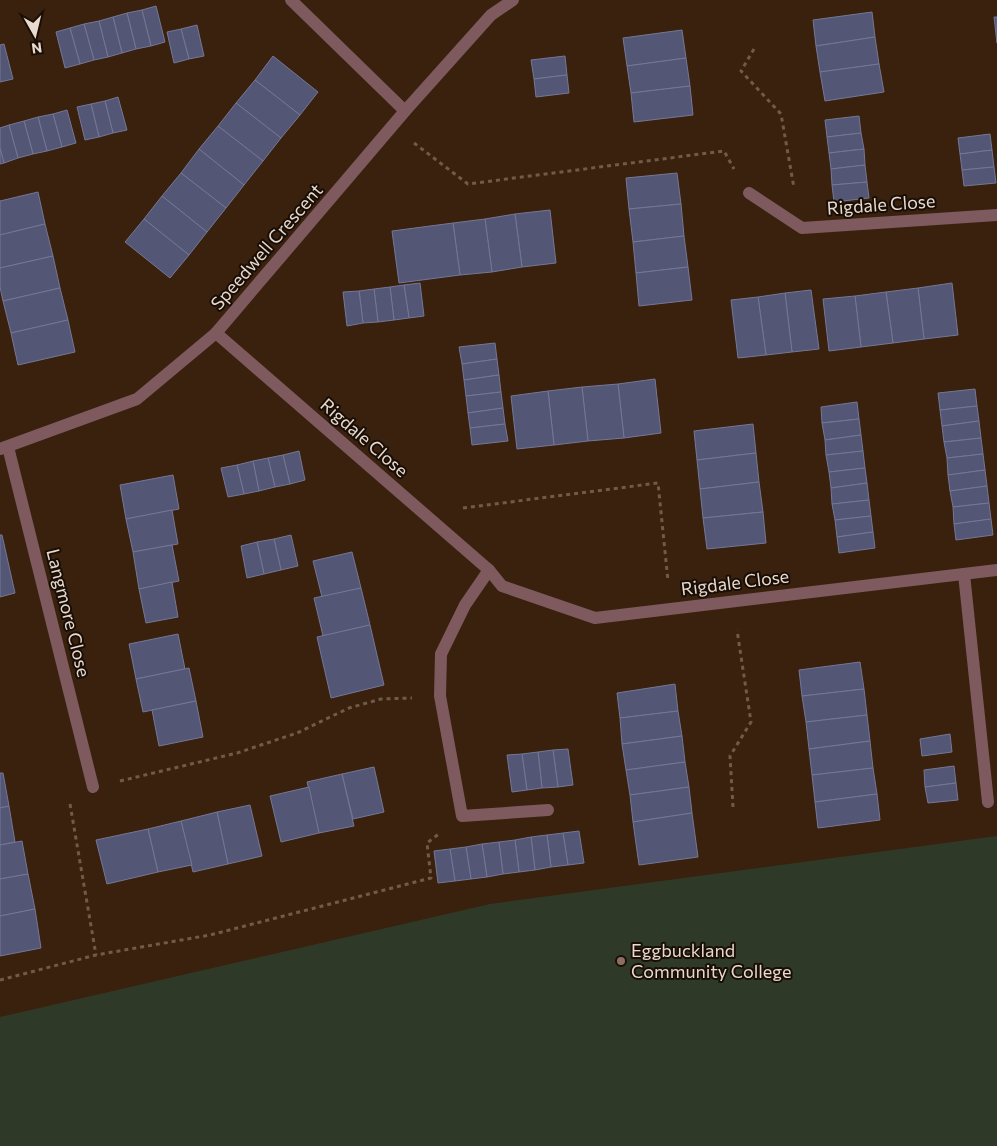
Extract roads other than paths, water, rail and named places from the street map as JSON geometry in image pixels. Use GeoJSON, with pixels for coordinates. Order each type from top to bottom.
{"type":"FeatureCollection","features":[{"type":"Feature","properties":{"kind":"street"},"geometry":{"type":"LineString","coordinates":[[290,0],[405,111]]}},
{"type":"Feature","properties":{"kind":"street","name":"Speedwell Crescent"},"geometry":{"type":"LineString","coordinates":[[4,448],[137,399],[216,334],[405,111],[491,15],[512,0]]}},
{"type":"Feature","properties":{"kind":"street","name":"Rigdale Close"},"geometry":{"type":"LineString","coordinates":[[749,193],[802,228],[997,215]]}},
{"type":"Feature","properties":{"kind":"street","name":"Rigdale Close"},"geometry":{"type":"LineString","coordinates":[[216,334],[489,570],[502,586],[595,618],[997,570]]}},
{"type":"Feature","properties":{"kind":"street","name":"Langmore Close"},"geometry":{"type":"LineString","coordinates":[[4,448],[93,787]]}},
{"type":"Feature","properties":{"kind":"street"},"geometry":{"type":"LineString","coordinates":[[489,570],[465,605],[441,654],[440,696],[462,816],[548,810]]}},
{"type":"Feature","properties":{"kind":"street"},"geometry":{"type":"LineString","coordinates":[[964,574],[988,802]]}},
{"type":"Feature","properties":{"kind":"place","name":"Eggbuckland Community College"},"geometry":{"type":"Point","coordinates":[621,961]}}]}
